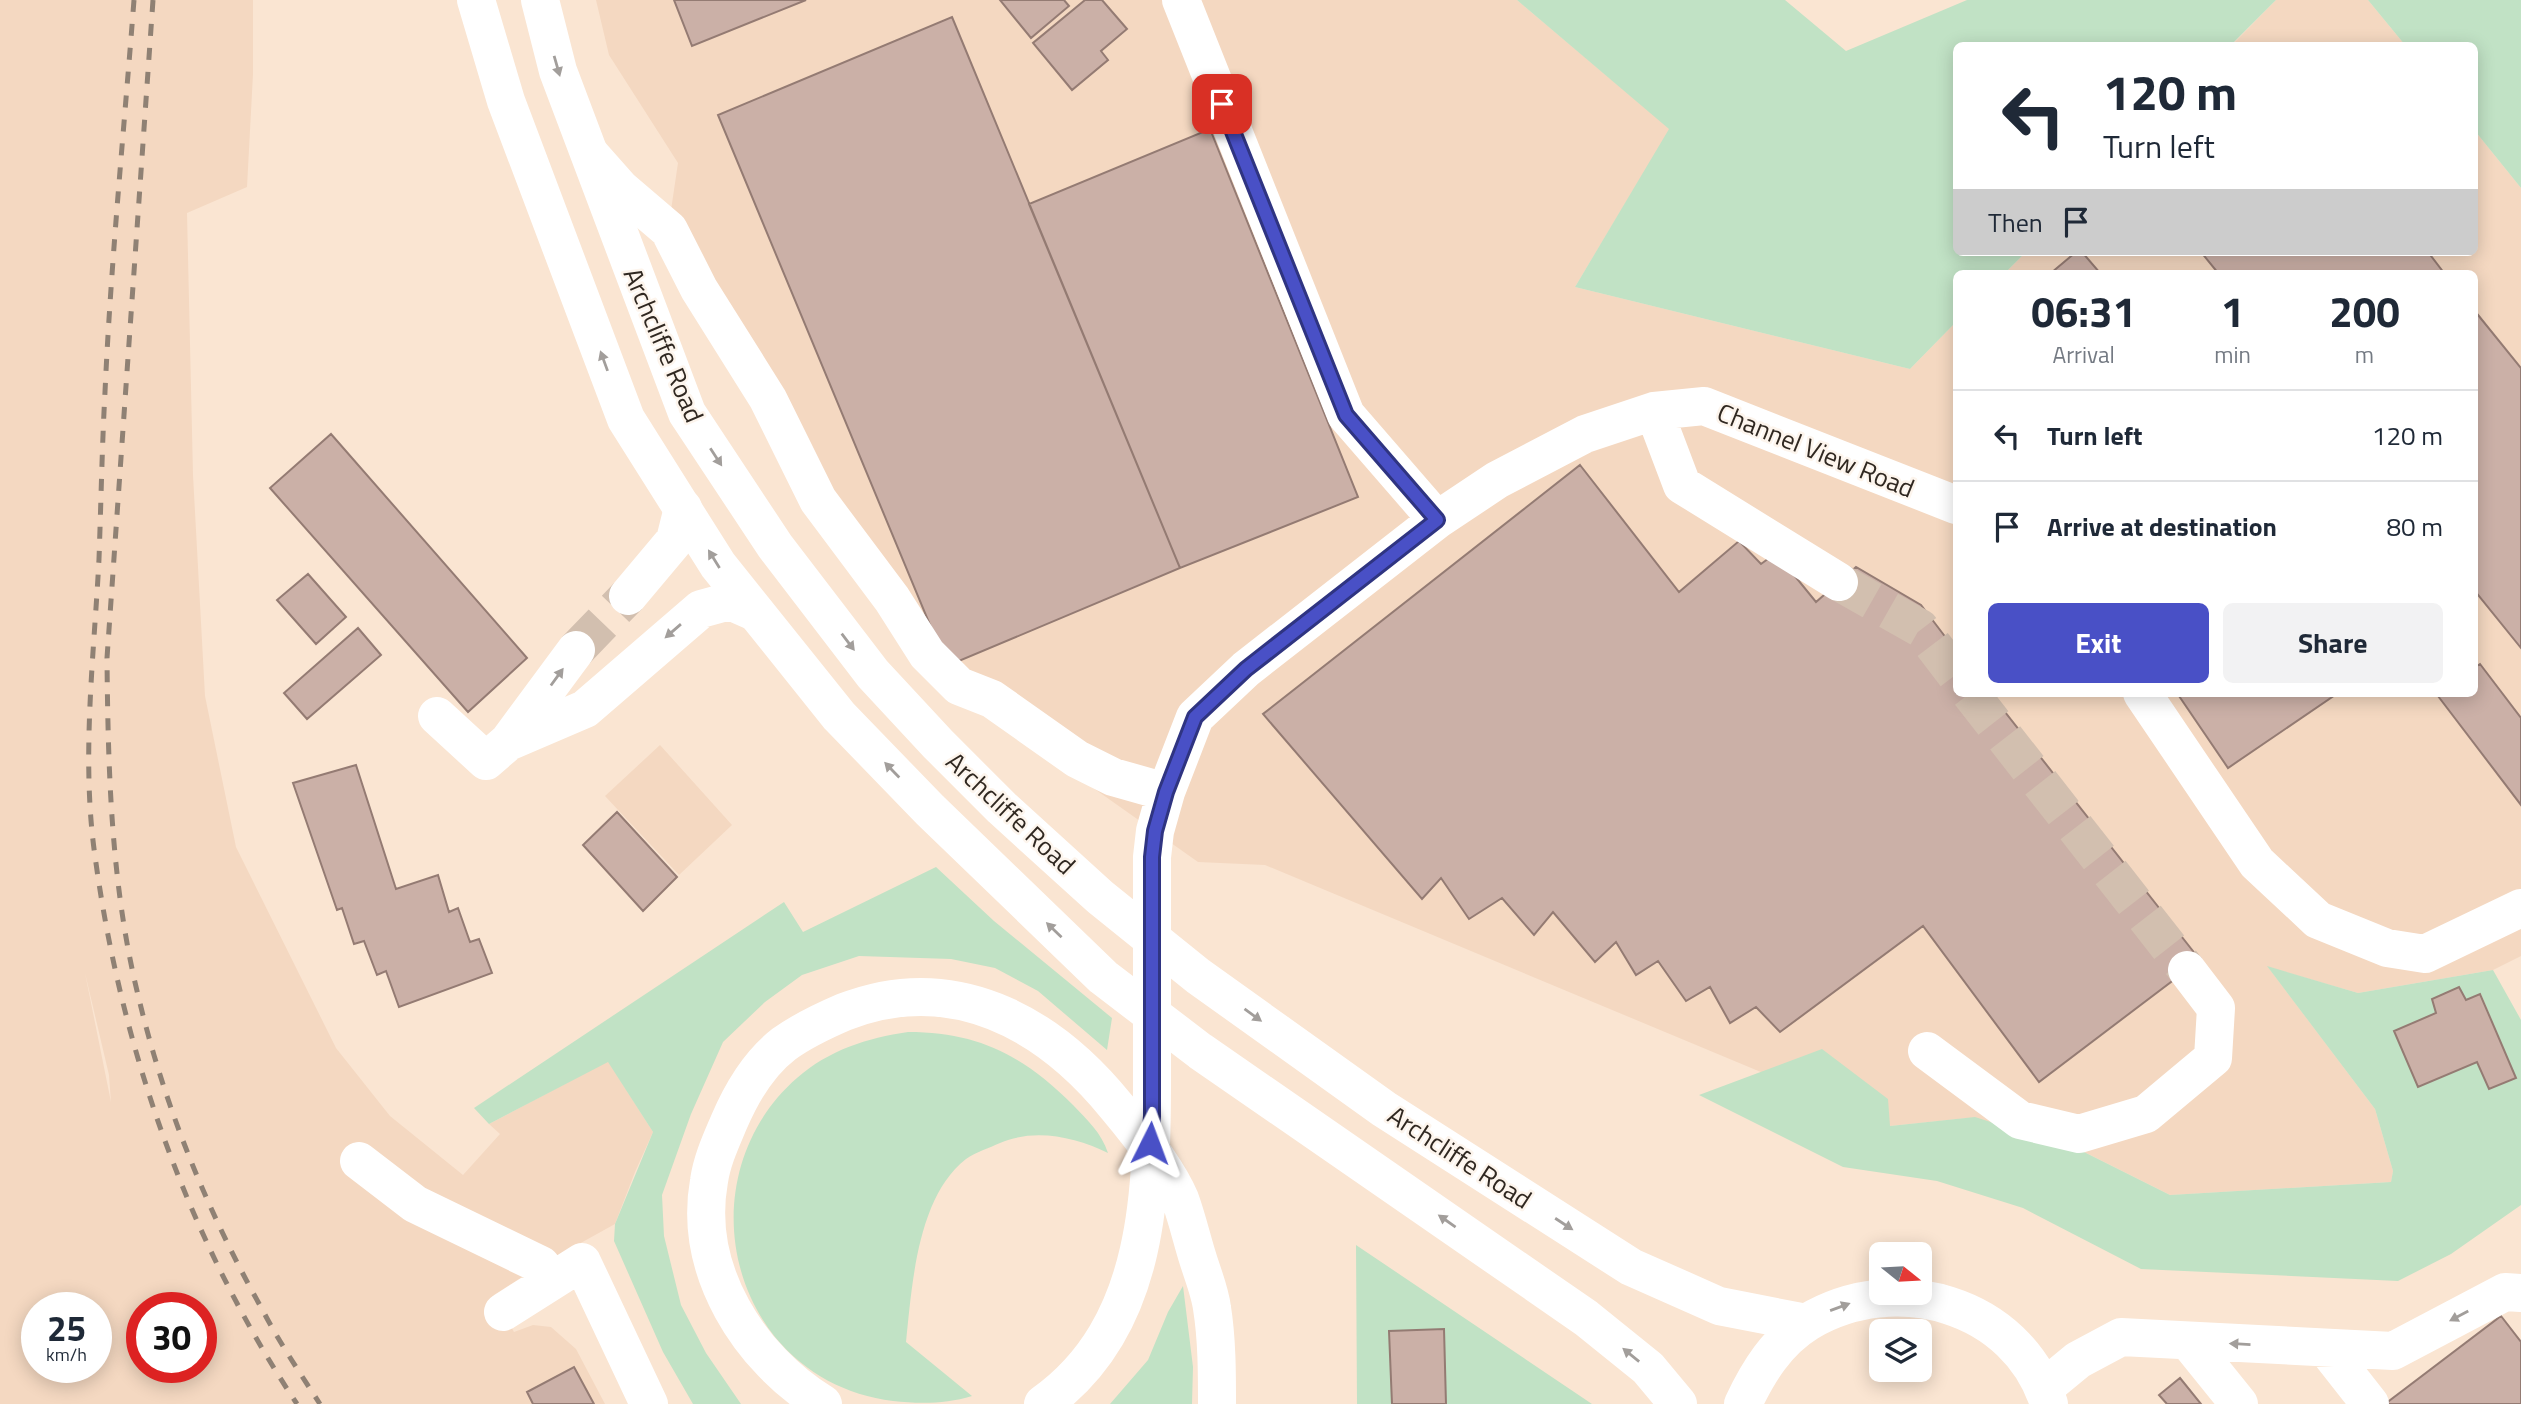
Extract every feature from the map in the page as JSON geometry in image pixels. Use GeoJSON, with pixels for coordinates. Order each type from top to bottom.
{"type":"FeatureCollection","features":[{"type":"Feature","properties":{"kind":"main road","name":"Archcliffe Road"},"geometry":{"type":"LineString","coordinates":[[476,0],[506,101],[626,419],[718,565],[839,716],[930,810],[1103,977],[1200,1051],[1586,1318],[1648,1368],[1678,1404]]}},
{"type":"Feature","properties":{"kind":"main road","name":"Archcliffe Road"},"geometry":{"type":"LineString","coordinates":[[540,0],[558,71],[687,413],[775,546],[873,674],[1002,808],[1100,897],[1198,976],[1384,1109],[1631,1267],[1719,1306],[1806,1323]]}},
{"type":"Feature","properties":{"kind":"main road"},"geometry":{"type":"LineString","coordinates":[[1181,0],[1346,415],[1437,520]]}},
{"type":"Feature","properties":{"kind":"main road"},"geometry":{"type":"LineString","coordinates":[[587,150],[621,189],[669,230],[699,289],[768,399],[818,500],[892,599],[927,654],[959,686],[992,699],[1077,759],[1113,777],[1166,792]]}},
{"type":"Feature","properties":{"kind":"main road","name":"Channel View Road"},"geometry":{"type":"LineString","coordinates":[[1042,1404],[1066,1387],[1094,1357],[1119,1314],[1133,1275],[1145,1226],[1152,1116],[1152,857],[1155,831],[1166,792],[1195,717],[1246,669],[1437,520],[1497,481],[1585,434],[1654,411],[1704,406],[1953,505]]}},
{"type":"Feature","properties":{"kind":"main road"},"geometry":{"type":"LineString","coordinates":[[1654,411],[1682,485],[1839,582]]}},
{"type":"Feature","properties":{"kind":"main road"},"geometry":{"type":"LineString","coordinates":[[628,596],[675,540],[683,508]]}},
{"type":"Feature","properties":{"kind":"main road"},"geometry":{"type":"LineString","coordinates":[[508,742],[585,709],[701,609],[730,601],[755,612]]}},
{"type":"Feature","properties":{"kind":"main road"},"geometry":{"type":"LineString","coordinates":[[437,716],[486,761],[508,742],[576,650]]}},
{"type":"Feature","properties":{"kind":"main road"},"geometry":{"type":"LineString","coordinates":[[2145,697],[2257,863],[2318,920],[2387,948],[2425,954],[2521,908]]}},
{"type":"Feature","properties":{"kind":"main road"},"geometry":{"type":"LineString","coordinates":[[1927,1051],[2020,1120],[2079,1134],[2146,1114],[2213,1058],[2216,1009],[2187,970]]}},
{"type":"Feature","properties":{"kind":"main road"},"geometry":{"type":"LineString","coordinates":[[823,1404],[796,1388],[768,1361],[740,1326],[721,1290],[706,1218],[709,1181],[718,1149],[732,1115],[755,1074],[783,1045],[821,1021],[858,1007],[899,997],[939,997],[983,1006],[1027,1025],[1067,1055],[1095,1082],[1143,1138],[1179,1198],[1212,1306],[1217,1404]]}},
{"type":"Feature","properties":{"kind":"main road"},"geometry":{"type":"LineString","coordinates":[[359,1161],[415,1204],[541,1265],[550,1282]]}},
{"type":"Feature","properties":{"kind":"main road"},"geometry":{"type":"LineString","coordinates":[[503,1312],[582,1262],[649,1404]]}},
{"type":"Feature","properties":{"kind":"main road"},"geometry":{"type":"LineString","coordinates":[[1743,1404],[1756,1376],[1778,1347],[1806,1323],[1837,1307],[1871,1298],[1905,1296],[1940,1302],[1972,1314],[2001,1334],[2025,1358],[2046,1396],[2078,1360],[2121,1336],[2189,1342],[2393,1350],[2505,1292],[2521,1293]]}},
{"type":"Feature","properties":{"kind":"main road"},"geometry":{"type":"LineString","coordinates":[[2189,1342],[2239,1404]]}},
{"type":"Feature","properties":{"kind":"main road"},"geometry":{"type":"LineString","coordinates":[[2326,1348],[2370,1404]]}},
{"type":"Feature","properties":{"kind":"shaded area"},"geometry":{"type":"Polygon","coordinates":[[[0,0],[253,0],[253,74],[247,187],[187,213],[193,475],[205,696],[236,847],[336,1048],[390,1116],[463,1175],[500,1134],[489,1124],[608,1061],[653,1132],[615,1224],[494,1295],[514,1332],[533,1325],[551,1327],[576,1349],[605,1404],[0,1404],[0,0]],[[85,973],[111,1102],[109,1075],[85,973]]]}},
{"type":"Feature","properties":{"kind":"shaded area"},"geometry":{"type":"Polygon","coordinates":[[[596,0],[1517,0],[1670,129],[1575,287],[1910,369],[1953,325],[1953,697],[2478,697],[2478,270],[2008,270],[2022,256],[2478,256],[2478,135],[2521,188],[2521,956],[2493,970],[2358,993],[2268,967],[2375,1109],[2393,1171],[2391,1182],[2170,1195],[2084,1152],[1968,1118],[1890,1126],[1265,865],[1198,862],[929,672],[666,244],[678,163],[609,55],[596,0]]]}},
{"type":"Feature","properties":{"kind":"shaded area"},"geometry":{"type":"Polygon","coordinates":[[[2276,0],[2368,0],[2403,42],[2235,42],[2276,0]]]}},
{"type":"Feature","properties":{"kind":"shaded area"},"geometry":{"type":"Polygon","coordinates":[[[660,745],[732,825],[679,875],[605,796],[660,745]]]}},
{"type":"Feature","properties":{"kind":"green space"},"geometry":{"type":"Polygon","coordinates":[[[1517,0],[1785,0],[1846,51],[1967,0],[2276,0],[2234,42],[1953,42],[1953,256],[2022,256],[2008,270],[1953,270],[1953,325],[1910,369],[1575,287],[1669,129],[1517,0]]]}},
{"type":"Feature","properties":{"kind":"green space"},"geometry":{"type":"Polygon","coordinates":[[[2368,0],[2521,0],[2521,188],[2478,135],[2478,42],[2403,42],[2368,0]]]}},
{"type":"Feature","properties":{"kind":"green space"},"geometry":{"type":"Polygon","coordinates":[[[936,867],[994,921],[1112,1018],[1107,1050],[1038,991],[995,968],[951,959],[859,956],[802,975],[765,1002],[723,1042],[691,1114],[662,1195],[664,1236],[681,1305],[706,1353],[741,1404],[693,1404],[663,1352],[614,1241],[615,1224],[653,1132],[608,1062],[489,1124],[474,1108],[784,902],[803,932],[936,867]]]}},
{"type":"Feature","properties":{"kind":"green space"},"geometry":{"type":"Polygon","coordinates":[[[2267,966],[2358,993],[2493,970],[2521,1020],[2521,1205],[2451,1254],[2398,1281],[2141,1269],[2023,1208],[1937,1181],[1843,1167],[1699,1095],[1822,1049],[1888,1099],[1890,1126],[1975,1117],[2084,1152],[2170,1195],[2391,1182],[2393,1171],[2375,1109],[2267,966]],[[2459,987],[2432,999],[2436,1013],[2394,1031],[2418,1087],[2477,1062],[2489,1089],[2516,1078],[2481,994],[2466,1000],[2459,987]]]}},
{"type":"Feature","properties":{"kind":"green space"},"geometry":{"type":"Polygon","coordinates":[[[908,1032],[933,1033],[978,1042],[1018,1060],[1073,1105],[1098,1133],[1108,1153],[1055,1136],[1027,1136],[1013,1138],[974,1154],[950,1175],[927,1219],[920,1244],[906,1342],[972,1396],[943,1402],[893,1401],[859,1394],[828,1381],[800,1362],[775,1337],[755,1306],[742,1273],[735,1238],[734,1203],[740,1168],[753,1135],[772,1105],[809,1068],[835,1053],[863,1042],[908,1032]]]}},
{"type":"Feature","properties":{"kind":"green space"},"geometry":{"type":"Polygon","coordinates":[[[1356,1245],[1592,1404],[1446,1404],[1444,1330],[1392,1404],[1357,1404],[1356,1245]]]}},
{"type":"Feature","properties":{"kind":"green space"},"geometry":{"type":"Polygon","coordinates":[[[1183,1286],[1193,1367],[1192,1404],[1110,1404],[1148,1360],[1168,1312],[1183,1286]]]}},
{"type":"Feature","properties":{"kind":"building"},"geometry":{"type":"Polygon","coordinates":[[[674,0],[806,0],[692,46],[674,0]]]}},
{"type":"Feature","properties":{"kind":"building"},"geometry":{"type":"Polygon","coordinates":[[[1000,0],[1064,0],[1069,6],[1031,38],[1000,0]]]}},
{"type":"Feature","properties":{"kind":"building"},"geometry":{"type":"Polygon","coordinates":[[[1085,0],[1102,0],[1127,29],[1101,51],[1108,60],[1072,90],[1033,43],[1085,0]]]}},
{"type":"Feature","properties":{"kind":"building"},"geometry":{"type":"Polygon","coordinates":[[[952,17],[1180,568],[947,666],[718,115],[952,17]]]}},
{"type":"Feature","properties":{"kind":"building"},"geometry":{"type":"Polygon","coordinates":[[[1210,129],[1358,497],[1180,568],[1029,204],[1210,129]]]}},
{"type":"Feature","properties":{"kind":"building"},"geometry":{"type":"Polygon","coordinates":[[[2071,256],[2085,256],[2097,270],[2055,270],[2071,256]]]}},
{"type":"Feature","properties":{"kind":"building"},"geometry":{"type":"Polygon","coordinates":[[[2204,256],[2431,256],[2442,270],[2216,270],[2204,256]]]}},
{"type":"Feature","properties":{"kind":"building"},"geometry":{"type":"Polygon","coordinates":[[[2478,315],[2521,368],[2521,648],[2478,595],[2478,315]]]}},
{"type":"Feature","properties":{"kind":"building"},"geometry":{"type":"Polygon","coordinates":[[[331,434],[527,658],[468,712],[270,488],[331,434]]]}},
{"type":"Feature","properties":{"kind":"building"},"geometry":{"type":"Polygon","coordinates":[[[1580,465],[1679,592],[1739,541],[1761,564],[1776,553],[1816,602],[1856,567],[1921,605],[1953,647],[1953,697],[1993,697],[2200,960],[2039,1082],[1923,926],[1780,1032],[1756,1007],[1730,1023],[1710,987],[1686,1001],[1658,961],[1636,975],[1616,942],[1595,962],[1553,912],[1534,935],[1502,898],[1469,919],[1441,878],[1422,899],[1263,714],[1580,465]]]}},
{"type":"Feature","properties":{"kind":"building"},"geometry":{"type":"Polygon","coordinates":[[[308,574],[346,617],[316,644],[277,600],[308,574]]]}},
{"type":"Feature","properties":{"kind":"building"},"geometry":{"type":"Polygon","coordinates":[[[358,628],[381,655],[307,719],[284,693],[358,628]]]}},
{"type":"Feature","properties":{"kind":"building"},"geometry":{"type":"Polygon","coordinates":[[[2480,664],[2521,718],[2521,805],[2439,697],[2478,697],[2480,664]]]}},
{"type":"Feature","properties":{"kind":"building"},"geometry":{"type":"Polygon","coordinates":[[[2180,697],[2332,697],[2228,768],[2180,697]]]}},
{"type":"Feature","properties":{"kind":"building"},"geometry":{"type":"Polygon","coordinates":[[[356,765],[396,889],[438,875],[449,912],[458,908],[470,942],[479,939],[492,973],[399,1007],[386,971],[377,975],[364,941],[354,944],[342,908],[337,910],[293,783],[356,765]]]}},
{"type":"Feature","properties":{"kind":"building"},"geometry":{"type":"Polygon","coordinates":[[[617,812],[677,877],[643,911],[583,845],[617,812]]]}},
{"type":"Feature","properties":{"kind":"building"},"geometry":{"type":"Polygon","coordinates":[[[2459,987],[2466,1000],[2480,994],[2516,1078],[2489,1089],[2477,1062],[2418,1087],[2394,1031],[2436,1013],[2432,999],[2459,987]]]}},
{"type":"Feature","properties":{"kind":"building"},"geometry":{"type":"Polygon","coordinates":[[[2501,1316],[2521,1342],[2521,1404],[2385,1404],[2501,1316]]]}},
{"type":"Feature","properties":{"kind":"building"},"geometry":{"type":"Polygon","coordinates":[[[1444,1329],[1446,1404],[1392,1404],[1389,1331],[1444,1329]]]}},
{"type":"Feature","properties":{"kind":"building"},"geometry":{"type":"Polygon","coordinates":[[[574,1367],[594,1404],[533,1404],[527,1392],[574,1367]]]}},
{"type":"Feature","properties":{"kind":"building"},"geometry":{"type":"Polygon","coordinates":[[[2180,1378],[2201,1404],[2167,1404],[2159,1395],[2180,1378]]]}},
{"type":"Feature","properties":{"kind":"tunnel"},"geometry":{"type":"LineString","coordinates":[[1839,582],[1920,628],[1953,671]]}},
{"type":"Feature","properties":{"kind":"tunnel"},"geometry":{"type":"LineString","coordinates":[[576,650],[628,596]]}},
{"type":"Feature","properties":{"kind":"tunnel"},"geometry":{"type":"LineString","coordinates":[[1973,697],[2187,970]]}},
{"type":"Feature","properties":{"kind":"railway"},"geometry":{"type":"LineString","coordinates":[[134,0],[114,245],[90,708],[89,782],[95,856],[122,1000],[165,1142],[192,1210],[224,1277],[258,1342],[297,1404]]}},
{"type":"Feature","properties":{"kind":"railway"},"geometry":{"type":"LineString","coordinates":[[153,0],[107,658],[110,785],[117,870],[138,995],[174,1117],[205,1196],[242,1272],[275,1333],[320,1404]]}},
{"type":"Feature","properties":{"kind":"route"},"geometry":{"type":"LineString","coordinates":[[1150,1143],[1152,857],[1155,831],[1166,792],[1195,717],[1246,669],[1437,520],[1346,415],[1222,104]]}}]}
